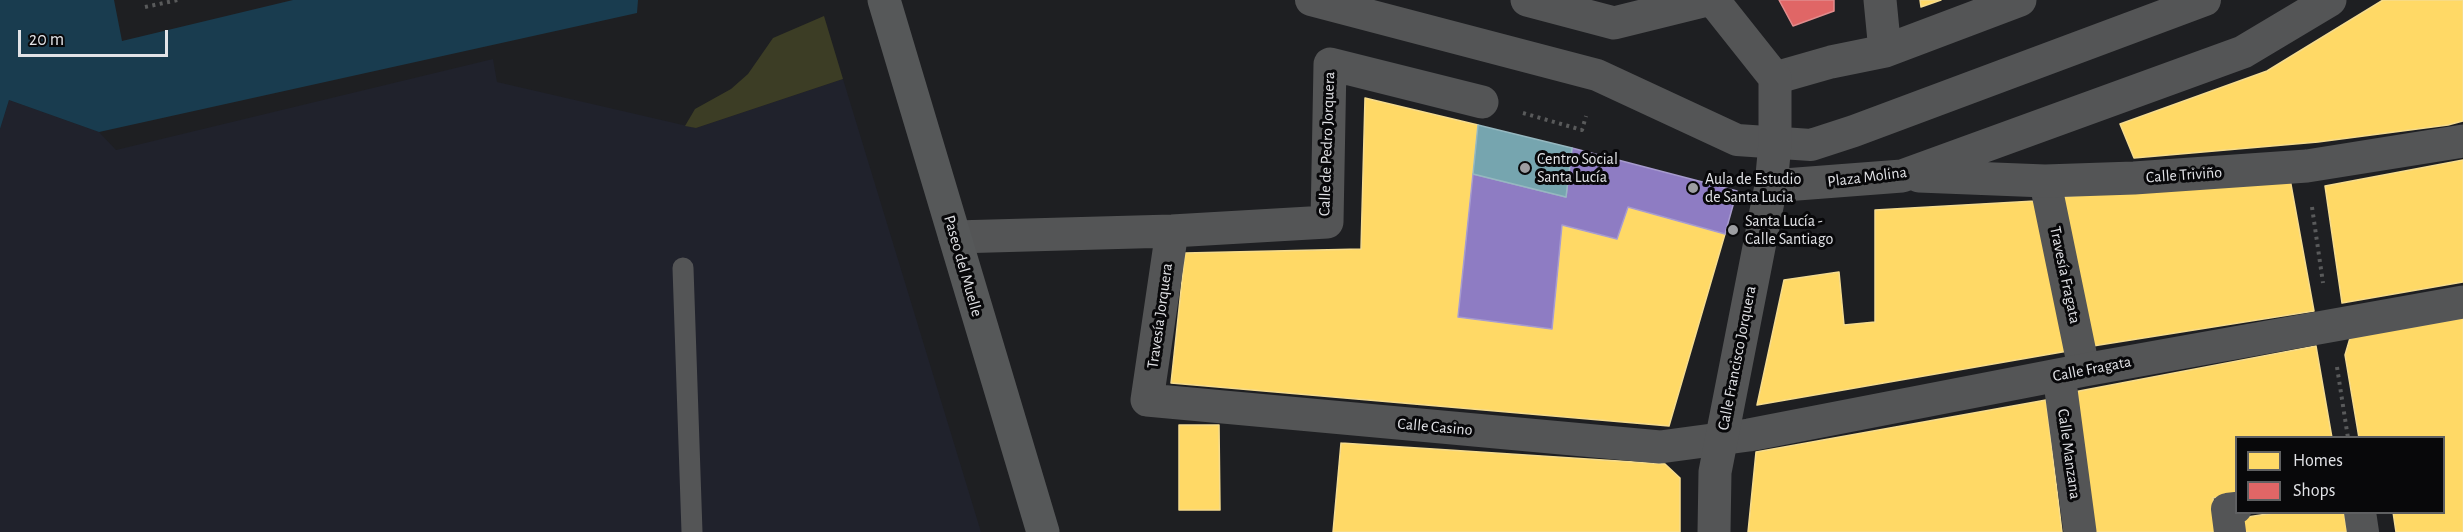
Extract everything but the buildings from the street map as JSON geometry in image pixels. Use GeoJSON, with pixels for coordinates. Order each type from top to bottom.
{"type":"FeatureCollection","features":[{"type":"Feature","properties":{"kind":"main road","name":"Paseo del Muelle"},"geometry":{"type":"LineString","coordinates":[[884,0],[1043,532]]}},
{"type":"Feature","properties":{"kind":"street"},"geometry":{"type":"LineString","coordinates":[[1311,0],[1597,75],[1737,140],[1811,145],[2205,0]]}},
{"type":"Feature","properties":{"kind":"street"},"geometry":{"type":"LineString","coordinates":[[1527,0],[1614,22],[1707,0]]}},
{"type":"Feature","properties":{"kind":"street"},"geometry":{"type":"LineString","coordinates":[[1713,0],[1775,78],[1775,143],[1771,186]]}},
{"type":"Feature","properties":{"kind":"street"},"geometry":{"type":"LineString","coordinates":[[1880,0],[1885,51]]}},
{"type":"Feature","properties":{"kind":"street"},"geometry":{"type":"LineString","coordinates":[[1775,78],[1831,62],[1885,51],[2020,0]]}},
{"type":"Feature","properties":{"kind":"street","name":"Plaza Molina"},"geometry":{"type":"LineString","coordinates":[[1771,186],[1902,176],[2243,52],[2330,0]]}},
{"type":"Feature","properties":{"kind":"street","name":"Calle de Pedro Jorquera"},"geometry":{"type":"LineString","coordinates":[[955,237],[1172,231],[1327,222],[1330,64],[1482,102]]}},
{"type":"Feature","properties":{"kind":"street","name":"Calle Triviño"},"geometry":{"type":"LineString","coordinates":[[1902,176],[2044,181],[2134,178],[2307,166],[2463,141]]}},
{"type":"Feature","properties":{"kind":"street","name":"Travesía Fragata"},"geometry":{"type":"LineString","coordinates":[[2044,181],[2072,373]]}},
{"type":"Feature","properties":{"kind":"street","name":"Calle Francisco Jorquera"},"geometry":{"type":"LineString","coordinates":[[1714,532],[1715,472],[1771,186]]}},
{"type":"Feature","properties":{"kind":"street","name":"Travesía Jorquera"},"geometry":{"type":"LineString","coordinates":[[1147,400],[1172,231]]}},
{"type":"Feature","properties":{"kind":"street","name":"Calle Fragata"},"geometry":{"type":"LineString","coordinates":[[1722,438],[1761,433],[2072,373],[2463,302]]}},
{"type":"Feature","properties":{"kind":"street","name":"Calle Manzana"},"geometry":{"type":"LineString","coordinates":[[2072,373],[2080,532]]}},
{"type":"Feature","properties":{"kind":"street","name":"Calle Casino"},"geometry":{"type":"LineString","coordinates":[[1147,400],[1660,447],[1722,438]]}},
{"type":"Feature","properties":{"kind":"street"},"geometry":{"type":"LineString","coordinates":[[2230,532],[2227,509],[2235,508]]}},
{"type":"Feature","properties":{"kind":"street"},"geometry":{"type":"LineString","coordinates":[[2360,514],[2362,532]]}},
{"type":"Feature","properties":{"kind":"lane"},"geometry":{"type":"LineString","coordinates":[[683,268],[692,532]]}},
{"type":"Feature","properties":{"kind":"path"},"geometry":{"type":"LineString","coordinates":[[145,7],[178,0]]}},
{"type":"Feature","properties":{"kind":"path"},"geometry":{"type":"LineString","coordinates":[[1482,102],[1582,130]]}},
{"type":"Feature","properties":{"kind":"shaded area"},"geometry":{"type":"Polygon","coordinates":[[[493,59],[497,82],[696,128],[843,79],[981,532],[0,532],[0,129],[9,100],[99,132],[116,150],[493,59]]]}},
{"type":"Feature","properties":{"kind":"green space"},"geometry":{"type":"Polygon","coordinates":[[[824,16],[843,79],[696,128],[685,126],[695,109],[731,89],[748,74],[773,38],[824,16]]]}},
{"type":"Feature","properties":{"kind":"water"},"geometry":{"type":"Polygon","coordinates":[[[0,0],[114,0],[122,41],[293,0],[638,0],[637,13],[99,132],[9,100],[0,129],[0,0]]]}},
{"type":"Feature","properties":{"kind":"place","name":"Centro Social Santa Lucía"},"geometry":{"type":"Point","coordinates":[1525,168]}},
{"type":"Feature","properties":{"kind":"place","name":"Aula de Estudio de Santa Lucia"},"geometry":{"type":"Point","coordinates":[1693,188]}},
{"type":"Feature","properties":{"kind":"place","name":"Santa Lucía - Calle Santiago"},"geometry":{"type":"Point","coordinates":[1733,230]}}]}
